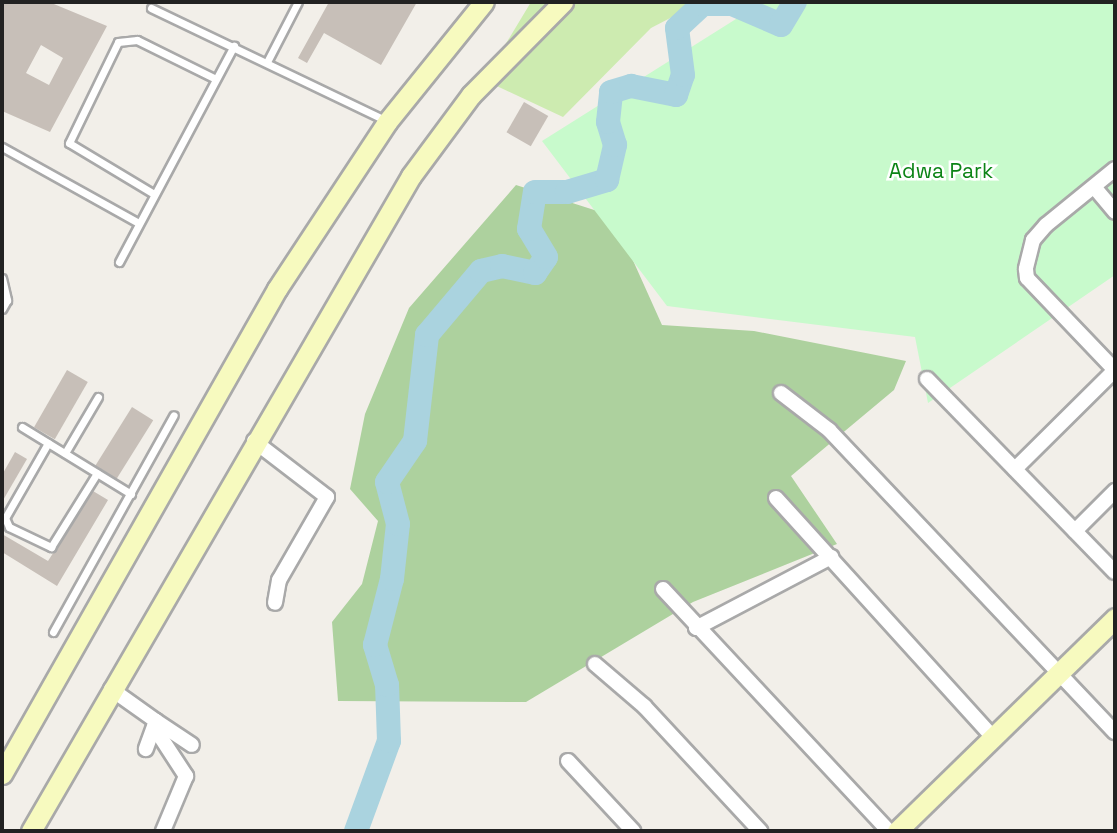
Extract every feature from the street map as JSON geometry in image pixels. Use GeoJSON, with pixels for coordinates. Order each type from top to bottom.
{"type":"FeatureCollection","features":[{"type":"Feature","properties":{"kind":"main road"},"geometry":{"type":"LineString","coordinates":[[2,775],[277,289],[387,122],[484,2]]}},
{"type":"Feature","properties":{"kind":"main road"},"geometry":{"type":"LineString","coordinates":[[31,831],[254,441],[411,176],[471,95],[563,2]]}},
{"type":"Feature","properties":{"kind":"main road"},"geometry":{"type":"LineString","coordinates":[[898,830],[1115,618]]}},
{"type":"Feature","properties":{"kind":"street"},"geometry":{"type":"LineString","coordinates":[[1014,468],[1115,370],[1027,278],[1026,269],[1033,240],[1046,225],[1095,188],[1115,169]]}},
{"type":"Feature","properties":{"kind":"street"},"geometry":{"type":"LineString","coordinates":[[1095,188],[1115,212]]}},
{"type":"Feature","properties":{"kind":"street"},"geometry":{"type":"LineString","coordinates":[[927,379],[1115,572]]}},
{"type":"Feature","properties":{"kind":"street"},"geometry":{"type":"LineString","coordinates":[[781,393],[830,430],[1061,671],[1115,732]]}},
{"type":"Feature","properties":{"kind":"street"},"geometry":{"type":"LineString","coordinates":[[254,441],[327,497],[279,580],[275,603]]}},
{"type":"Feature","properties":{"kind":"street"},"geometry":{"type":"LineString","coordinates":[[1075,531],[1115,492]]}},
{"type":"Feature","properties":{"kind":"street"},"geometry":{"type":"LineString","coordinates":[[776,498],[993,737]]}},
{"type":"Feature","properties":{"kind":"street"},"geometry":{"type":"LineString","coordinates":[[696,628],[831,557]]}},
{"type":"Feature","properties":{"kind":"street"},"geometry":{"type":"LineString","coordinates":[[663,589],[696,628],[898,830]]}},
{"type":"Feature","properties":{"kind":"street"},"geometry":{"type":"LineString","coordinates":[[595,664],[644,705],[760,831]]}},
{"type":"Feature","properties":{"kind":"street"},"geometry":{"type":"LineString","coordinates":[[111,689],[155,724],[192,745]]}},
{"type":"Feature","properties":{"kind":"street"},"geometry":{"type":"LineString","coordinates":[[146,749],[155,724]]}},
{"type":"Feature","properties":{"kind":"street"},"geometry":{"type":"LineString","coordinates":[[155,724],[186,776],[163,831]]}},
{"type":"Feature","properties":{"kind":"street"},"geometry":{"type":"LineString","coordinates":[[568,761],[633,831]]}},
{"type":"Feature","properties":{"kind":"lane"},"geometry":{"type":"LineString","coordinates":[[268,60],[298,2]]}},
{"type":"Feature","properties":{"kind":"lane"},"geometry":{"type":"LineString","coordinates":[[151,8],[268,60],[387,122]]}},
{"type":"Feature","properties":{"kind":"lane"},"geometry":{"type":"LineString","coordinates":[[154,194],[69,143],[113,53],[127,37],[215,78]]}},
{"type":"Feature","properties":{"kind":"lane"},"geometry":{"type":"LineString","coordinates":[[119,262],[137,222],[234,46]]}},
{"type":"Feature","properties":{"kind":"lane"},"geometry":{"type":"LineString","coordinates":[[2,147],[137,222]]}},
{"type":"Feature","properties":{"kind":"lane"},"geometry":{"type":"LineString","coordinates":[[2,278],[7,300],[2,309]]}},
{"type":"Feature","properties":{"kind":"lane"},"geometry":{"type":"LineString","coordinates":[[65,453],[98,397]]}},
{"type":"Feature","properties":{"kind":"lane"},"geometry":{"type":"LineString","coordinates":[[53,632],[174,415]]}},
{"type":"Feature","properties":{"kind":"lane"},"geometry":{"type":"LineString","coordinates":[[22,427],[131,494]]}},
{"type":"Feature","properties":{"kind":"lane"},"geometry":{"type":"LineString","coordinates":[[48,443],[5,518],[9,527],[51,547],[97,473]]}},
{"type":"Feature","properties":{"kind":"green space"},"geometry":{"type":"Polygon","coordinates":[[[531,2],[701,2],[651,28],[563,117],[484,80],[531,2]]]}},
{"type":"Feature","properties":{"kind":"green space","name":"Adwa Park"},"geometry":{"type":"Polygon","coordinates":[[[763,2],[1115,2],[1115,275],[928,403],[915,337],[667,306],[542,141],[763,2]]]}},
{"type":"Feature","properties":{"kind":"green space"},"geometry":{"type":"Polygon","coordinates":[[[516,185],[613,216],[662,325],[754,331],[906,361],[894,390],[791,476],[837,544],[693,602],[526,702],[338,701],[332,622],[362,584],[378,521],[350,489],[365,414],[409,308],[516,185]]]}},
{"type":"Feature","properties":{"kind":"building"},"geometry":{"type":"Polygon","coordinates":[[[2,2],[49,2],[107,26],[50,132],[2,111],[2,2]],[[41,45],[26,73],[49,85],[63,58],[41,45]]]}},
{"type":"Feature","properties":{"kind":"building"},"geometry":{"type":"Polygon","coordinates":[[[329,2],[417,2],[381,65],[324,33],[307,63],[298,58],[329,2]]]}},
{"type":"Feature","properties":{"kind":"building"},"geometry":{"type":"Polygon","coordinates":[[[524,102],[548,116],[531,146],[506,132],[524,102]]]}},
{"type":"Feature","properties":{"kind":"building"},"geometry":{"type":"Polygon","coordinates":[[[67,370],[88,382],[55,439],[34,427],[67,370]]]}},
{"type":"Feature","properties":{"kind":"building"},"geometry":{"type":"Polygon","coordinates":[[[132,407],[153,420],[117,479],[95,466],[132,407]]]}},
{"type":"Feature","properties":{"kind":"building"},"geometry":{"type":"Polygon","coordinates":[[[15,452],[27,459],[2,502],[2,475],[15,452]]]}},
{"type":"Feature","properties":{"kind":"building"},"geometry":{"type":"Polygon","coordinates":[[[93,491],[108,500],[57,586],[2,552],[2,534],[48,561],[93,491]]]}},
{"type":"Feature","properties":{"kind":"waterway"},"geometry":{"type":"LineString","coordinates":[[356,831],[389,741],[387,685],[375,645],[392,579],[398,524],[387,482],[415,441],[427,335],[481,271],[502,266],[535,273],[546,257],[529,229],[535,192],[567,192],[607,180],[615,145],[608,122],[611,92],[631,86],[676,95],[683,75],[677,28],[703,4],[732,4],[781,25],[795,2]]}}]}
